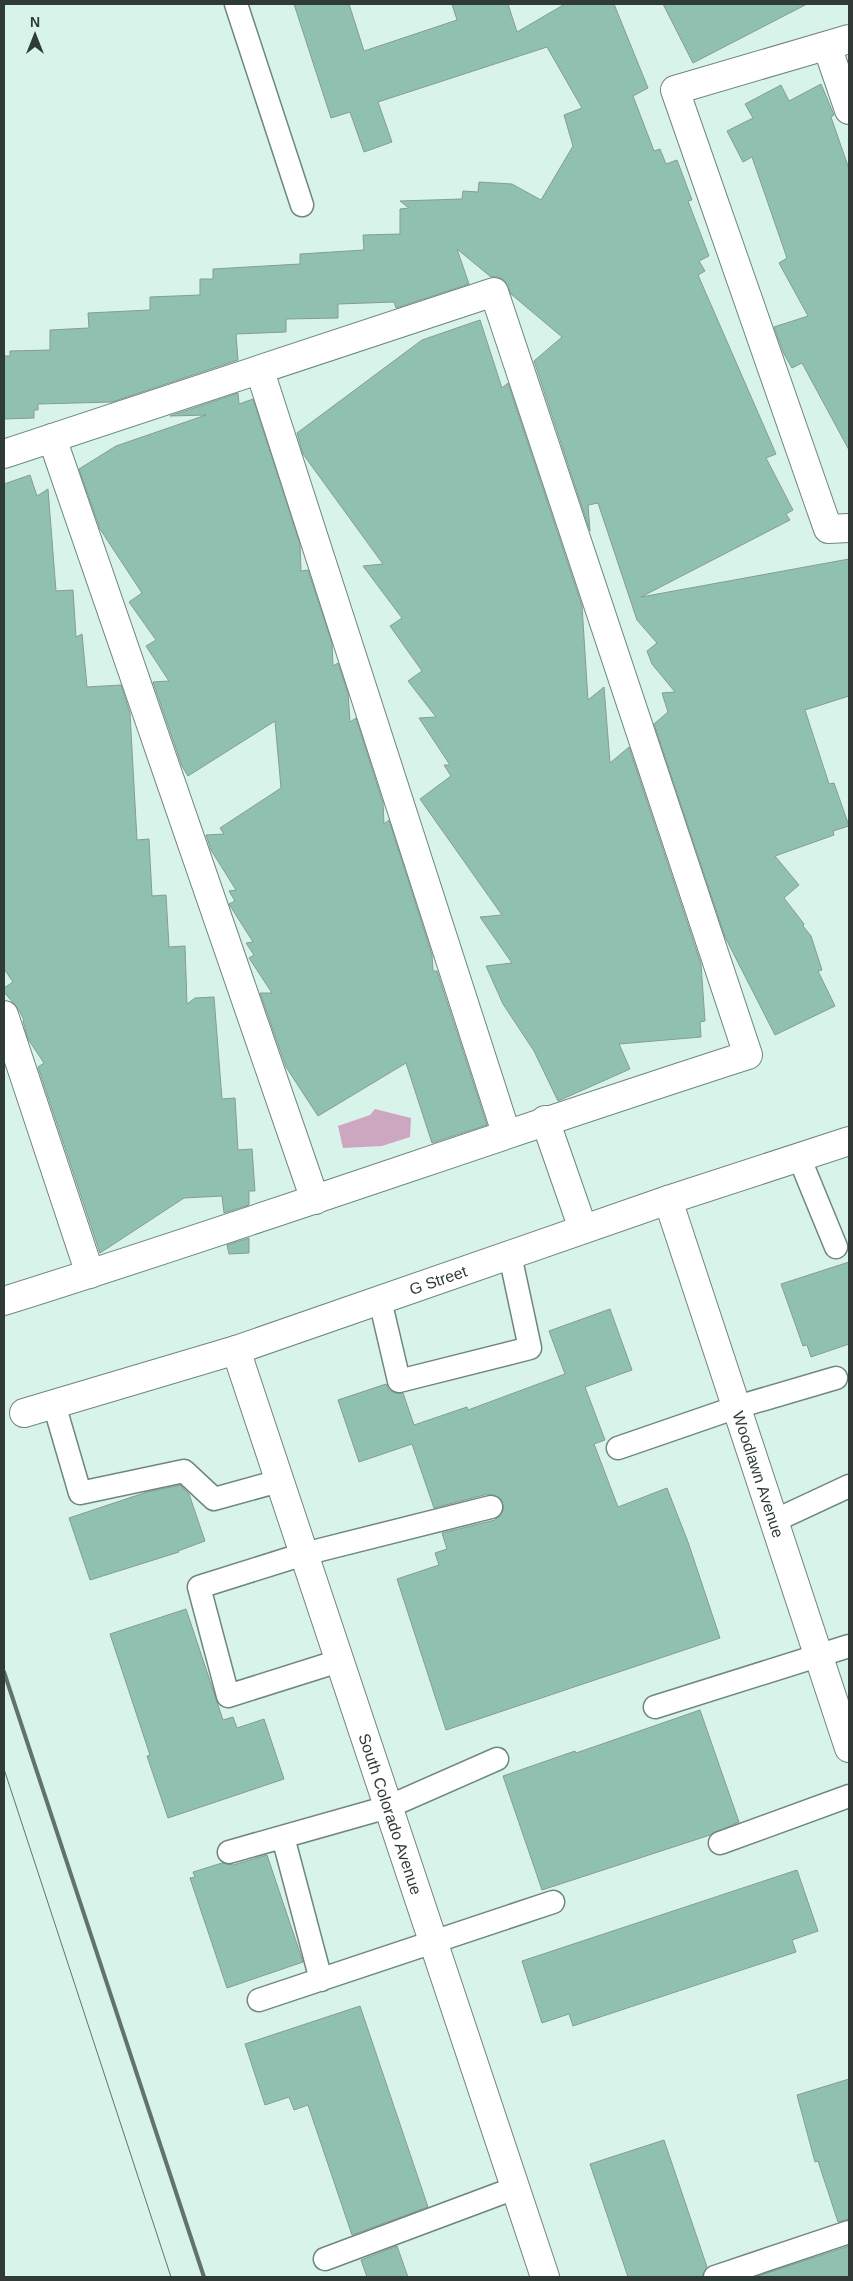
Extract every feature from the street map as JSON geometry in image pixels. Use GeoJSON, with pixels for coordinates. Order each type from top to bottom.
{"type":"FeatureCollection","features":[{"type":"Feature","properties":{"kind":"street"},"geometry":{"type":"LineString","coordinates":[[849,110],[838,42],[675,90],[828,529],[849,528]]}},
{"type":"Feature","properties":{"kind":"street"},"geometry":{"type":"LineString","coordinates":[[4,454],[260,371],[494,292],[748,1055],[545,1120],[315,1200],[4,1301]]}},
{"type":"Feature","properties":{"kind":"street"},"geometry":{"type":"LineString","coordinates":[[260,371],[506,1133]]}},
{"type":"Feature","properties":{"kind":"street"},"geometry":{"type":"LineString","coordinates":[[52,438],[315,1200]]}},
{"type":"Feature","properties":{"kind":"street"},"geometry":{"type":"LineString","coordinates":[[4,1015],[90,1274]]}},
{"type":"Feature","properties":{"kind":"street"},"geometry":{"type":"LineString","coordinates":[[545,1120],[583,1229]]}},
{"type":"Feature","properties":{"kind":"street","name":"G Street"},"geometry":{"type":"LineString","coordinates":[[24,1412],[236,1350],[668,1200],[849,1141]]}},
{"type":"Feature","properties":{"kind":"street","name":"Woodlawn Avenue"},"geometry":{"type":"LineString","coordinates":[[668,1200],[849,1748]]}},
{"type":"Feature","properties":{"kind":"street","name":"South Colorado Avenue"},"geometry":{"type":"LineString","coordinates":[[236,1350],[545,2277]]}},
{"type":"Feature","properties":{"kind":"lane"},"geometry":{"type":"LineString","coordinates":[[236,4],[302,205]]}},
{"type":"Feature","properties":{"kind":"lane"},"geometry":{"type":"LineString","coordinates":[[800,1157],[836,1248]]}},
{"type":"Feature","properties":{"kind":"lane"},"geometry":{"type":"LineString","coordinates":[[380,1300],[400,1381],[530,1348],[510,1255]]}},
{"type":"Feature","properties":{"kind":"lane"},"geometry":{"type":"LineString","coordinates":[[618,1448],[737,1407],[836,1378]]}},
{"type":"Feature","properties":{"kind":"lane"},"geometry":{"type":"LineString","coordinates":[[54,1404],[80,1493],[184,1471],[214,1499],[280,1481]]}},
{"type":"Feature","properties":{"kind":"lane"},"geometry":{"type":"LineString","coordinates":[[774,1521],[849,1486]]}},
{"type":"Feature","properties":{"kind":"lane"},"geometry":{"type":"LineString","coordinates":[[340,1661],[228,1696],[199,1587],[304,1554],[491,1507]]}},
{"type":"Feature","properties":{"kind":"lane"},"geometry":{"type":"LineString","coordinates":[[655,1707],[849,1646]]}},
{"type":"Feature","properties":{"kind":"lane"},"geometry":{"type":"LineString","coordinates":[[229,1852],[388,1807],[497,1759]]}},
{"type":"Feature","properties":{"kind":"lane"},"geometry":{"type":"LineString","coordinates":[[720,1843],[849,1796]]}},
{"type":"Feature","properties":{"kind":"lane"},"geometry":{"type":"LineString","coordinates":[[283,1837],[321,1980]]}},
{"type":"Feature","properties":{"kind":"lane"},"geometry":{"type":"LineString","coordinates":[[259,2000],[553,1902]]}},
{"type":"Feature","properties":{"kind":"lane"},"geometry":{"type":"LineString","coordinates":[[325,2259],[515,2188]]}},
{"type":"Feature","properties":{"kind":"lane"},"geometry":{"type":"LineString","coordinates":[[715,2277],[849,2232]]}},
{"type":"Feature","properties":{"kind":"shaded area"},"geometry":{"type":"Polygon","coordinates":[[[375,1109],[411,1118],[410,1137],[382,1146],[343,1148],[338,1126],[370,1115],[375,1109]]]}},
{"type":"Feature","properties":{"kind":"building"},"geometry":{"type":"Polygon","coordinates":[[[294,4],[349,4],[364,51],[457,20],[452,4],[508,4],[517,32],[565,4],[614,4],[648,88],[633,96],[654,151],[660,149],[666,164],[677,160],[692,200],[688,201],[709,256],[699,261],[705,271],[698,275],[776,454],[766,458],[793,510],[786,514],[790,520],[641,597],[849,559],[849,696],[805,710],[829,784],[834,783],[849,826],[833,831],[834,835],[775,856],[799,885],[784,898],[811,936],[822,970],[818,971],[835,1006],[775,1035],[725,937],[654,724],[668,712],[662,693],[675,692],[652,664],[647,651],[657,643],[637,620],[598,503],[588,505],[590,531],[534,361],[562,337],[511,294],[504,280],[498,277],[491,277],[457,249],[469,284],[396,308],[394,302],[338,304],[338,318],[286,319],[286,332],[236,334],[238,360],[112,402],[38,404],[38,410],[34,410],[34,418],[4,419],[4,356],[10,356],[10,351],[50,350],[50,330],[89,328],[88,313],[150,310],[150,297],[200,295],[200,279],[213,279],[213,269],[300,264],[300,254],[364,250],[363,235],[400,234],[400,209],[409,208],[400,201],[462,199],[463,191],[478,192],[479,182],[512,184],[541,200],[573,146],[564,115],[582,108],[547,47],[378,102],[392,142],[364,152],[350,112],[331,118],[294,4]]]}},
{"type":"Feature","properties":{"kind":"building"},"geometry":{"type":"Polygon","coordinates":[[[663,4],[807,4],[693,63],[663,4]]]}},
{"type":"Feature","properties":{"kind":"building"},"geometry":{"type":"Polygon","coordinates":[[[821,84],[834,115],[831,117],[849,169],[849,450],[802,363],[792,368],[784,354],[774,327],[808,316],[779,263],[787,258],[752,157],[743,162],[727,131],[753,118],[745,104],[781,85],[789,101],[821,84]]]}},
{"type":"Feature","properties":{"kind":"building"},"geometry":{"type":"Polygon","coordinates":[[[480,320],[502,388],[508,383],[582,606],[588,700],[604,687],[610,763],[629,747],[701,964],[705,1021],[700,1022],[701,1037],[619,1044],[630,1069],[558,1101],[534,1051],[503,1004],[486,966],[512,963],[480,917],[502,915],[420,799],[451,776],[444,765],[450,765],[419,718],[436,717],[408,681],[422,671],[390,626],[402,618],[363,566],[383,564],[303,454],[297,433],[422,340],[480,320]]]}},
{"type":"Feature","properties":{"kind":"building"},"geometry":{"type":"Polygon","coordinates":[[[238,393],[239,404],[253,399],[300,544],[301,571],[308,570],[332,643],[333,666],[338,663],[348,693],[350,722],[356,718],[383,803],[384,824],[389,820],[432,955],[433,971],[437,971],[487,1125],[432,1143],[406,1063],[318,1116],[286,1067],[260,993],[272,993],[249,958],[254,955],[246,943],[253,942],[229,904],[235,901],[229,891],[236,890],[211,850],[206,835],[224,834],[220,828],[281,788],[275,721],[188,776],[182,766],[153,682],[169,681],[146,646],[156,640],[129,602],[142,593],[100,529],[79,469],[116,446],[206,415],[170,416],[238,393]]]}},
{"type":"Feature","properties":{"kind":"building"},"geometry":{"type":"Polygon","coordinates":[[[30,475],[37,496],[48,489],[56,591],[73,590],[76,637],[82,634],[87,687],[121,685],[130,713],[137,840],[149,839],[152,896],[166,895],[169,947],[185,946],[187,1004],[195,998],[214,997],[222,1099],[235,1098],[238,1150],[252,1149],[255,1191],[249,1191],[249,1205],[224,1213],[222,1196],[184,1198],[100,1253],[38,1067],[44,1063],[28,1039],[24,1020],[19,1010],[4,992],[4,988],[13,982],[4,969],[4,484],[30,475]]]}},
{"type":"Feature","properties":{"kind":"building"},"geometry":{"type":"Polygon","coordinates":[[[249,1238],[249,1253],[229,1254],[227,1245],[249,1238]]]}},
{"type":"Feature","properties":{"kind":"building"},"geometry":{"type":"Polygon","coordinates":[[[849,1262],[849,1344],[811,1357],[807,1345],[803,1346],[781,1284],[849,1262]]]}},
{"type":"Feature","properties":{"kind":"building"},"geometry":{"type":"Polygon","coordinates":[[[610,1309],[632,1370],[585,1387],[605,1440],[594,1444],[618,1507],[667,1488],[688,1542],[720,1638],[446,1730],[397,1579],[439,1565],[435,1553],[447,1549],[442,1533],[495,1520],[503,1511],[504,1503],[500,1498],[488,1494],[434,1508],[412,1444],[359,1462],[338,1400],[386,1384],[389,1390],[395,1393],[403,1393],[414,1425],[467,1407],[468,1410],[565,1374],[549,1331],[610,1309]]]}},
{"type":"Feature","properties":{"kind":"building"},"geometry":{"type":"Polygon","coordinates":[[[180,1485],[189,1494],[205,1541],[179,1552],[90,1580],[69,1518],[147,1492],[180,1485]]]}},
{"type":"Feature","properties":{"kind":"building"},"geometry":{"type":"Polygon","coordinates":[[[186,1609],[223,1720],[233,1717],[237,1728],[264,1719],[284,1779],[168,1818],[147,1756],[150,1755],[110,1634],[186,1609]]]}},
{"type":"Feature","properties":{"kind":"building"},"geometry":{"type":"Polygon","coordinates":[[[700,1710],[739,1822],[710,1835],[542,1890],[503,1776],[700,1710]]]}},
{"type":"Feature","properties":{"kind":"building"},"geometry":{"type":"Polygon","coordinates":[[[267,1855],[303,1962],[227,1988],[190,1878],[195,1877],[193,1872],[222,1863],[233,1865],[267,1855]]]}},
{"type":"Feature","properties":{"kind":"building"},"geometry":{"type":"Polygon","coordinates":[[[797,1870],[818,1931],[792,1940],[796,1952],[573,2026],[569,2014],[542,2023],[522,1961],[797,1870]]]}},
{"type":"Feature","properties":{"kind":"building"},"geometry":{"type":"Polygon","coordinates":[[[360,2006],[428,2207],[352,2235],[308,2105],[294,2110],[289,2097],[265,2105],[245,2044],[360,2006]]]}},
{"type":"Feature","properties":{"kind":"building"},"geometry":{"type":"Polygon","coordinates":[[[849,2079],[849,2219],[838,2222],[818,2161],[815,2162],[797,2095],[849,2079]]]}},
{"type":"Feature","properties":{"kind":"building"},"geometry":{"type":"Polygon","coordinates":[[[664,2140],[707,2267],[702,2277],[628,2277],[590,2164],[664,2140]]]}},
{"type":"Feature","properties":{"kind":"building"},"geometry":{"type":"Polygon","coordinates":[[[397,2246],[408,2277],[367,2277],[361,2260],[397,2246]]]}},
{"type":"Feature","properties":{"kind":"building"},"geometry":{"type":"Polygon","coordinates":[[[849,2246],[849,2277],[755,2277],[849,2246]]]}},
{"type":"Feature","properties":{"kind":"tram line"},"geometry":{"type":"LineString","coordinates":[[4,1769],[171,2277]]}},
{"type":"Feature","properties":{"kind":"railway"},"geometry":{"type":"LineString","coordinates":[[4,1672],[204,2277]]}}]}
